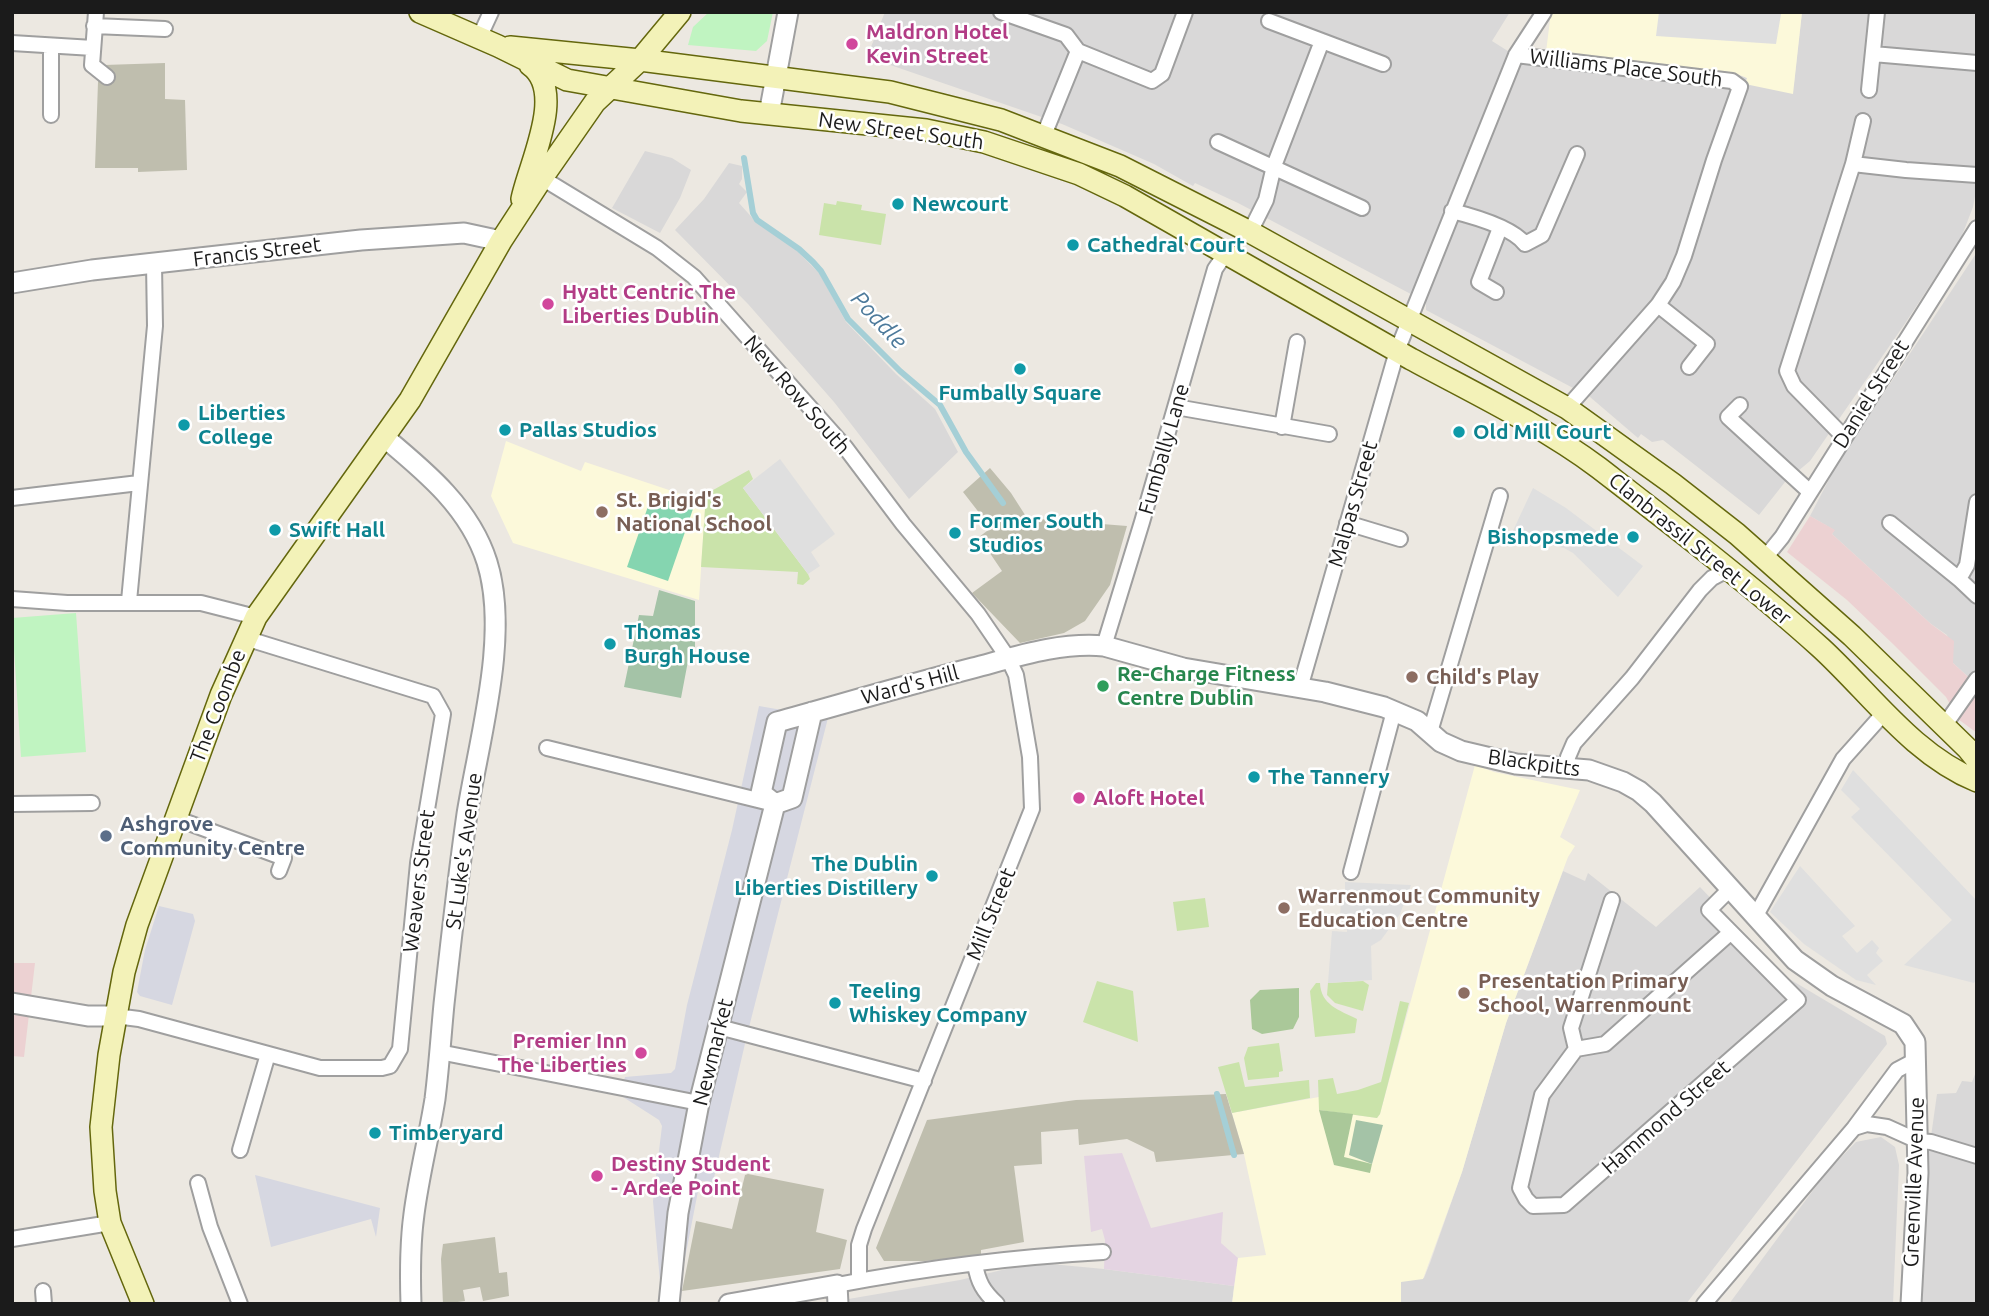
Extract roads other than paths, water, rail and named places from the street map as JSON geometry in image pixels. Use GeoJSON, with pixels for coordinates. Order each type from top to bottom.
{"type":"FeatureCollection","features":[{"type":"Feature","properties":{"kind":"main road"},"geometry":{"type":"LineString","coordinates":[[420,12],[488,42],[534,68],[545,83],[545,115],[514,220]]}},
{"type":"Feature","properties":{"kind":"main road","name":"The Coombe"},"geometry":{"type":"LineString","coordinates":[[143,1304],[110,1223],[102,1164],[101,1127],[108,1055],[124,972],[137,925],[175,818],[245,638],[256,617],[415,392],[501,240],[542,178],[595,102],[640,60],[680,12]]}},
{"type":"Feature","properties":{"kind":"main road","name":"New Street South"},"geometry":{"type":"LineString","coordinates":[[488,42],[890,92],[1001,120],[1120,166],[1250,232],[1408,321]]}},
{"type":"Feature","properties":{"kind":"main road","name":"New Street South"},"geometry":{"type":"LineString","coordinates":[[488,42],[567,80],[685,103],[926,130],[984,142],[1024,154],[1079,174],[1125,196],[1397,351]]}},
{"type":"Feature","properties":{"kind":"main road","name":"Clanbrassil Street Lower"},"geometry":{"type":"LineString","coordinates":[[1408,321],[1567,408],[1673,484],[1737,534],[1852,636],[1977,760]]}},
{"type":"Feature","properties":{"kind":"main road","name":"Clanbrassil Street Lower"},"geometry":{"type":"LineString","coordinates":[[1397,351],[1584,458],[1729,569],[1823,650],[1884,713],[1939,761],[1957,773],[1977,781]]}},
{"type":"Feature","properties":{"kind":"street"},"geometry":{"type":"LineString","coordinates":[[488,42],[491,12]]}},
{"type":"Feature","properties":{"kind":"street"},"geometry":{"type":"LineString","coordinates":[[769,114],[789,12]]}},
{"type":"Feature","properties":{"kind":"street"},"geometry":{"type":"LineString","coordinates":[[1001,12],[1066,35],[1078,51],[1145,80],[1157,80],[1162,74],[1185,12]]}},
{"type":"Feature","properties":{"kind":"street","name":"Malpas Street"},"geometry":{"type":"LineString","coordinates":[[1300,688],[1397,351],[1516,55],[1544,12]]}},
{"type":"Feature","properties":{"kind":"street"},"geometry":{"type":"LineString","coordinates":[[1869,90],[1877,12]]}},
{"type":"Feature","properties":{"kind":"street"},"geometry":{"type":"LineString","coordinates":[[107,76],[92,65],[95,19],[165,29]]}},
{"type":"Feature","properties":{"kind":"street"},"geometry":{"type":"LineString","coordinates":[[1269,20],[1383,64]]}},
{"type":"Feature","properties":{"kind":"street"},"geometry":{"type":"LineString","coordinates":[[1250,232],[1266,200],[1274,166],[1322,41]]}},
{"type":"Feature","properties":{"kind":"street"},"geometry":{"type":"LineString","coordinates":[[12,43],[93,48]]}},
{"type":"Feature","properties":{"kind":"street"},"geometry":{"type":"LineString","coordinates":[[51,46],[51,115]]}},
{"type":"Feature","properties":{"kind":"street"},"geometry":{"type":"LineString","coordinates":[[1044,135],[1078,51]]}},
{"type":"Feature","properties":{"kind":"street"},"geometry":{"type":"LineString","coordinates":[[1873,54],[1977,63]]}},
{"type":"Feature","properties":{"kind":"street","name":"Williams Place South"},"geometry":{"type":"LineString","coordinates":[[1516,55],[1731,81],[1740,87],[1673,282],[1658,305],[1567,408]]}},
{"type":"Feature","properties":{"kind":"street"},"geometry":{"type":"LineString","coordinates":[[1844,437],[1794,386],[1787,371],[1853,164],[1863,121]]}},
{"type":"Feature","properties":{"kind":"street"},"geometry":{"type":"LineString","coordinates":[[1218,142],[1362,208]]}},
{"type":"Feature","properties":{"kind":"street"},"geometry":{"type":"LineString","coordinates":[[1452,211],[1500,228],[1515,235],[1525,244],[1542,235],[1577,154]]}},
{"type":"Feature","properties":{"kind":"street"},"geometry":{"type":"LineString","coordinates":[[1853,164],[1977,175]]}},
{"type":"Feature","properties":{"kind":"street","name":"New Row South"},"geometry":{"type":"LineString","coordinates":[[542,178],[657,248],[694,277],[845,447],[903,524],[978,614],[1008,658]]}},
{"type":"Feature","properties":{"kind":"street"},"geometry":{"type":"LineString","coordinates":[[1496,292],[1479,282],[1500,228]]}},
{"type":"Feature","properties":{"kind":"street","name":"Daniel Street"},"geometry":{"type":"LineString","coordinates":[[1764,559],[1810,492],[1977,228]]}},
{"type":"Feature","properties":{"kind":"street","name":"Francis Street"},"geometry":{"type":"LineString","coordinates":[[12,283],[92,270],[361,240],[474,234],[501,240]]}},
{"type":"Feature","properties":{"kind":"street","name":"Fumbally Lane"},"geometry":{"type":"LineString","coordinates":[[1104,646],[1215,270],[1226,253]]}},
{"type":"Feature","properties":{"kind":"street"},"geometry":{"type":"LineString","coordinates":[[129,601],[155,326],[154,264]]}},
{"type":"Feature","properties":{"kind":"street"},"geometry":{"type":"LineString","coordinates":[[1658,305],[1707,344],[1689,367]]}},
{"type":"Feature","properties":{"kind":"street"},"geometry":{"type":"LineString","coordinates":[[1282,427],[1297,342]]}},
{"type":"Feature","properties":{"kind":"street"},"geometry":{"type":"LineString","coordinates":[[1740,405],[1728,417],[1810,492]]}},
{"type":"Feature","properties":{"kind":"street"},"geometry":{"type":"LineString","coordinates":[[1176,407],[1329,434]]}},
{"type":"Feature","properties":{"kind":"street","name":"St Luke's Avenue"},"geometry":{"type":"LineString","coordinates":[[384,437],[430,476],[471,526],[486,560],[496,606],[494,651],[467,814],[435,1095],[414,1213],[411,1304]]}},
{"type":"Feature","properties":{"kind":"street"},"geometry":{"type":"LineString","coordinates":[[12,498],[139,483]]}},
{"type":"Feature","properties":{"kind":"street"},"geometry":{"type":"LineString","coordinates":[[1430,732],[1500,496]]}},
{"type":"Feature","properties":{"kind":"street"},"geometry":{"type":"LineString","coordinates":[[1959,579],[1967,565],[1977,502]]}},
{"type":"Feature","properties":{"kind":"street"},"geometry":{"type":"LineString","coordinates":[[1348,523],[1400,539]]}},
{"type":"Feature","properties":{"kind":"street"},"geometry":{"type":"LineString","coordinates":[[1890,523],[1977,596]]}},
{"type":"Feature","properties":{"kind":"street"},"geometry":{"type":"LineString","coordinates":[[1567,768],[1574,743],[1632,678],[1700,590],[1712,578],[1729,569]]}},
{"type":"Feature","properties":{"kind":"street"},"geometry":{"type":"LineString","coordinates":[[12,600],[67,603],[201,603],[256,617]]}},
{"type":"Feature","properties":{"kind":"street","name":"Weavers Street"},"geometry":{"type":"LineString","coordinates":[[245,638],[433,696],[443,715],[418,863],[400,1049],[390,1066],[382,1069],[320,1068],[268,1054]]}},
{"type":"Feature","properties":{"kind":"street","name":"Blackpitts"},"geometry":{"type":"LineString","coordinates":[[1008,658],[1057,647],[1104,646],[1183,668],[1300,688],[1394,711],[1417,721],[1441,742],[1461,751],[1516,764],[1567,768],[1605,775],[1639,792],[1662,812],[1795,960],[1832,986],[1903,1024],[1915,1042],[1916,1060]]}},
{"type":"Feature","properties":{"kind":"street","name":"Ward's Hill"},"geometry":{"type":"LineString","coordinates":[[812,712],[1008,658]]}},
{"type":"Feature","properties":{"kind":"street","name":"Mill Street"},"geometry":{"type":"LineString","coordinates":[[859,1281],[859,1245],[864,1229],[1032,808],[1031,769],[1024,722],[1016,675],[1008,658]]}},
{"type":"Feature","properties":{"kind":"street"},"geometry":{"type":"LineString","coordinates":[[1944,726],[1977,679]]}},
{"type":"Feature","properties":{"kind":"street"},"geometry":{"type":"LineString","coordinates":[[1351,872],[1394,711]]}},
{"type":"Feature","properties":{"kind":"street"},"geometry":{"type":"LineString","coordinates":[[775,804],[761,793],[777,722],[812,712]]}},
{"type":"Feature","properties":{"kind":"street","name":"Newmarket"},"geometry":{"type":"LineString","coordinates":[[669,1304],[678,1213],[699,1103],[775,804],[792,798],[812,712]]}},
{"type":"Feature","properties":{"kind":"street"},"geometry":{"type":"LineString","coordinates":[[1755,917],[1843,759],[1884,713]]}},
{"type":"Feature","properties":{"kind":"street"},"geometry":{"type":"LineString","coordinates":[[548,748],[775,804]]}},
{"type":"Feature","properties":{"kind":"street"},"geometry":{"type":"LineString","coordinates":[[12,804],[92,803]]}},
{"type":"Feature","properties":{"kind":"street"},"geometry":{"type":"LineString","coordinates":[[175,818],[284,858],[279,871]]}},
{"type":"Feature","properties":{"kind":"street"},"geometry":{"type":"LineString","coordinates":[[1612,900],[1571,1028],[1576,1049],[1605,1044],[1730,933],[1709,910],[1730,889]]}},
{"type":"Feature","properties":{"kind":"street","name":"Hammond Street"},"geometry":{"type":"LineString","coordinates":[[1576,1049],[1542,1095],[1520,1188],[1525,1199],[1533,1206],[1564,1205],[1798,1000],[1730,933]]}},
{"type":"Feature","properties":{"kind":"street"},"geometry":{"type":"LineString","coordinates":[[12,1003],[88,1016],[139,1019],[268,1054],[240,1150]]}},
{"type":"Feature","properties":{"kind":"street"},"geometry":{"type":"LineString","coordinates":[[719,1027],[924,1081]]}},
{"type":"Feature","properties":{"kind":"street"},"geometry":{"type":"LineString","coordinates":[[439,1052],[699,1103]]}},
{"type":"Feature","properties":{"kind":"street"},"geometry":{"type":"LineString","coordinates":[[1704,1304],[1854,1128],[1897,1070],[1916,1060]]}},
{"type":"Feature","properties":{"kind":"street","name":"Greenville Avenue"},"geometry":{"type":"LineString","coordinates":[[1911,1304],[1918,1141],[1916,1060]]}},
{"type":"Feature","properties":{"kind":"street"},"geometry":{"type":"LineString","coordinates":[[1854,1128],[1867,1124],[1887,1127],[1918,1141],[1931,1142],[1977,1156]]}},
{"type":"Feature","properties":{"kind":"street"},"geometry":{"type":"LineString","coordinates":[[198,1183],[210,1227],[240,1304]]}},
{"type":"Feature","properties":{"kind":"street"},"geometry":{"type":"LineString","coordinates":[[12,1239],[110,1223]]}},
{"type":"Feature","properties":{"kind":"street"},"geometry":{"type":"LineString","coordinates":[[729,1304],[837,1294],[859,1281],[1022,1256],[1103,1252]]}},
{"type":"Feature","properties":{"kind":"street"},"geometry":{"type":"LineString","coordinates":[[975,1264],[978,1282],[997,1304]]}},
{"type":"Feature","properties":{"kind":"waterway","name":"Poddle"},"geometry":{"type":"LineString","coordinates":[[744,158],[753,213],[757,220],[813,262],[821,271],[848,319],[900,371],[940,405],[966,452],[1003,503]]}},
{"type":"Feature","properties":{"kind":"waterway","name":"Poddle"},"geometry":{"type":"LineString","coordinates":[[1217,1094],[1234,1155]]}},
{"type":"Feature","properties":{"kind":"place","name":"Maldron Hotel Kevin Street"},"geometry":{"type":"Point","coordinates":[852,44]}},
{"type":"Feature","properties":{"kind":"place","name":"Newcourt"},"geometry":{"type":"Point","coordinates":[898,204]}},
{"type":"Feature","properties":{"kind":"place","name":"Cathedral Court"},"geometry":{"type":"Point","coordinates":[1073,245]}},
{"type":"Feature","properties":{"kind":"place","name":"Hyatt Centric The Liberties Dublin"},"geometry":{"type":"Point","coordinates":[548,304]}},
{"type":"Feature","properties":{"kind":"place","name":"Fumbally Square"},"geometry":{"type":"Point","coordinates":[1020,369]}},
{"type":"Feature","properties":{"kind":"place","name":"Liberties College"},"geometry":{"type":"Point","coordinates":[184,425]}},
{"type":"Feature","properties":{"kind":"place","name":"Pallas Studios"},"geometry":{"type":"Point","coordinates":[505,430]}},
{"type":"Feature","properties":{"kind":"place","name":"Old Mill Court"},"geometry":{"type":"Point","coordinates":[1459,432]}},
{"type":"Feature","properties":{"kind":"place","name":"St. Brigid's National School"},"geometry":{"type":"Point","coordinates":[602,512]}},
{"type":"Feature","properties":{"kind":"place","name":"Swift Hall"},"geometry":{"type":"Point","coordinates":[275,530]}},
{"type":"Feature","properties":{"kind":"place","name":"Former South Studios"},"geometry":{"type":"Point","coordinates":[955,533]}},
{"type":"Feature","properties":{"kind":"place","name":"Bishopsmede"},"geometry":{"type":"Point","coordinates":[1633,537]}},
{"type":"Feature","properties":{"kind":"place","name":"Thomas Burgh House"},"geometry":{"type":"Point","coordinates":[610,644]}},
{"type":"Feature","properties":{"kind":"place","name":"Child's Play"},"geometry":{"type":"Point","coordinates":[1412,677]}},
{"type":"Feature","properties":{"kind":"place","name":"Re-Charge Fitness Centre Dublin"},"geometry":{"type":"Point","coordinates":[1103,686]}},
{"type":"Feature","properties":{"kind":"place","name":"The Tannery"},"geometry":{"type":"Point","coordinates":[1254,777]}},
{"type":"Feature","properties":{"kind":"place","name":"Aloft Hotel"},"geometry":{"type":"Point","coordinates":[1079,798]}},
{"type":"Feature","properties":{"kind":"place","name":"Ashgrove Community Centre"},"geometry":{"type":"Point","coordinates":[106,836]}},
{"type":"Feature","properties":{"kind":"place","name":"The Dublin Liberties Distillery"},"geometry":{"type":"Point","coordinates":[932,876]}},
{"type":"Feature","properties":{"kind":"place","name":"Warrenmout Community Education Centre"},"geometry":{"type":"Point","coordinates":[1284,908]}},
{"type":"Feature","properties":{"kind":"place","name":"Presentation Primary School, Warrenmount"},"geometry":{"type":"Point","coordinates":[1464,993]}},
{"type":"Feature","properties":{"kind":"place","name":"Teeling Whiskey Company"},"geometry":{"type":"Point","coordinates":[835,1003]}},
{"type":"Feature","properties":{"kind":"place","name":"Premier Inn The Liberties"},"geometry":{"type":"Point","coordinates":[641,1053]}},
{"type":"Feature","properties":{"kind":"place","name":"Timberyard"},"geometry":{"type":"Point","coordinates":[375,1133]}},
{"type":"Feature","properties":{"kind":"place","name":"Destiny Student - Ardee Point"},"geometry":{"type":"Point","coordinates":[597,1176]}}]}
